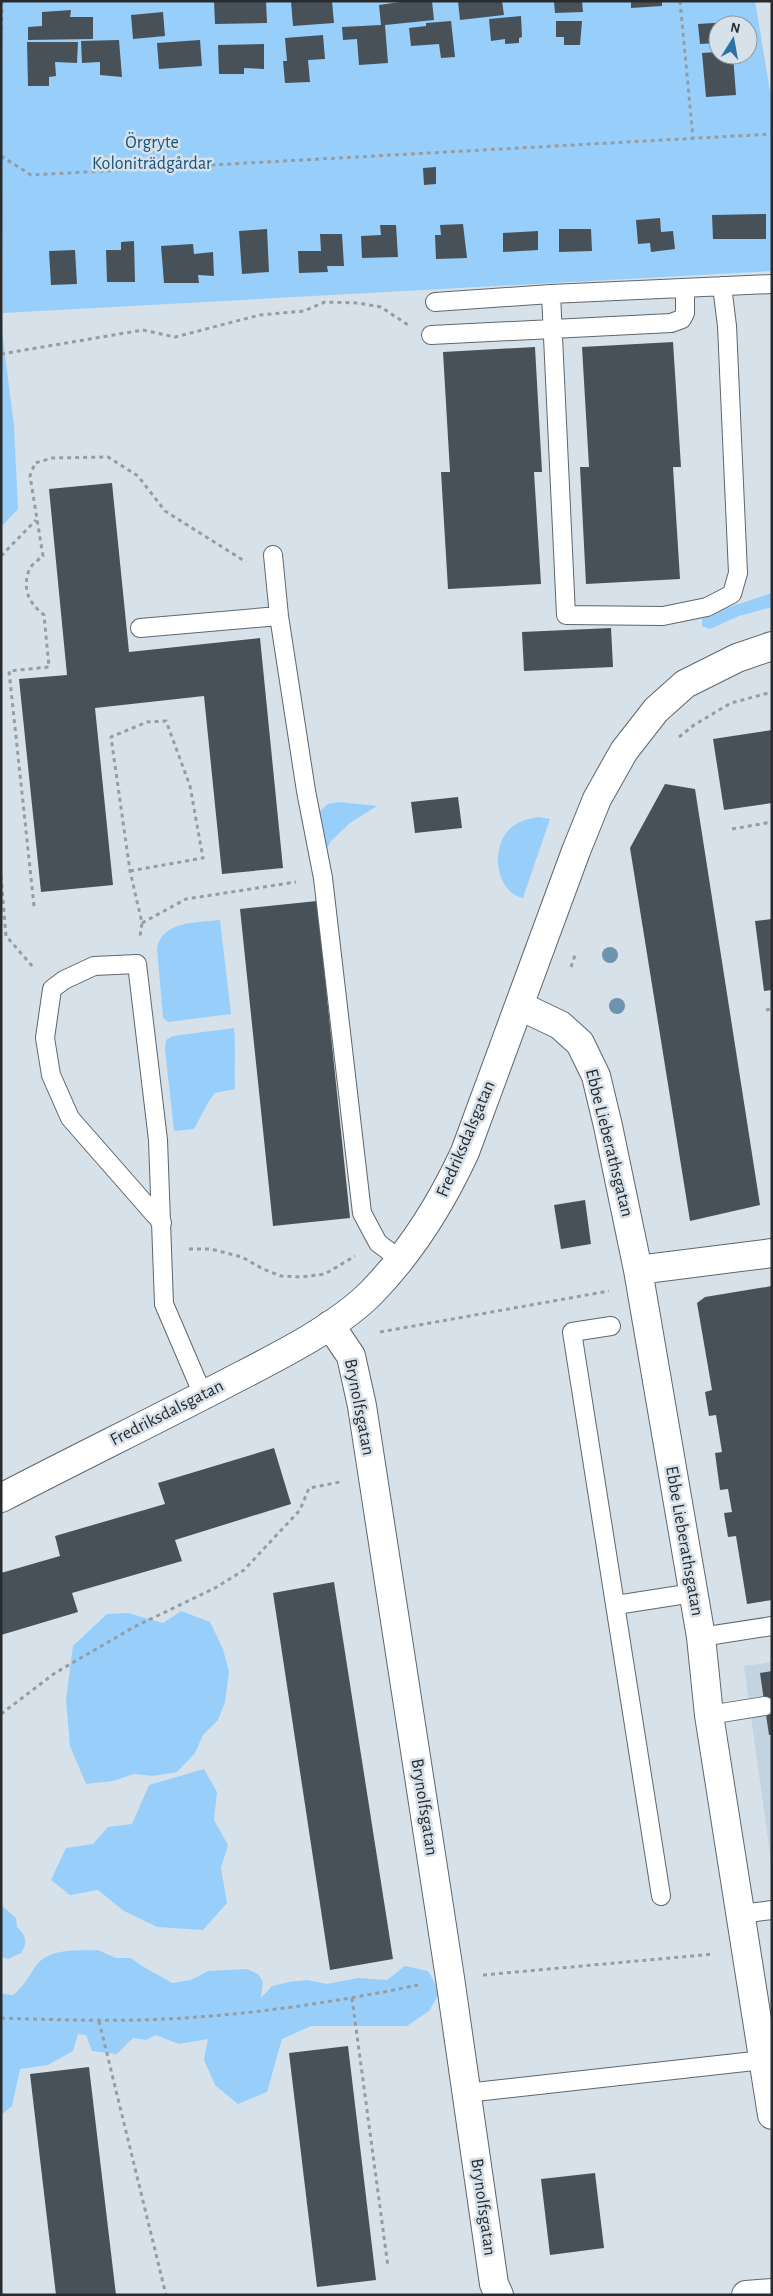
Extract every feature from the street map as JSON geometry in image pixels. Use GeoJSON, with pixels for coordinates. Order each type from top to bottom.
{"type":"FeatureCollection","features":[{"type":"Feature","properties":{"kind":"street","name":"Fredriksdalsgatan"},"geometry":{"type":"LineString","coordinates":[[1,1498],[256,1368],[330,1325],[370,1294],[401,1260],[447,1191],[465,1152],[576,851],[597,799],[624,751],[656,710],[685,684],[737,658],[772,646]]}},
{"type":"Feature","properties":{"kind":"street","name":"Ebbe Lieberathsgatan"},"geometry":{"type":"LineString","coordinates":[[520,1006],[560,1025],[580,1043],[596,1076],[638,1270],[701,1637],[709,1714],[771,2110]]}},
{"type":"Feature","properties":{"kind":"street"},"geometry":{"type":"LineString","coordinates":[[638,1270],[772,1253]]}},
{"type":"Feature","properties":{"kind":"street","name":"Brynolfsgatan"},"geometry":{"type":"LineString","coordinates":[[330,1325],[351,1356],[362,1406],[450,1978],[494,2284],[499,2295]]}},
{"type":"Feature","properties":{"kind":"street"},"geometry":{"type":"LineString","coordinates":[[746,2295],[772,2293]]}},
{"type":"Feature","properties":{"kind":"lane"},"geometry":{"type":"LineString","coordinates":[[435,302],[551,294],[772,284]]}},
{"type":"Feature","properties":{"kind":"lane"},"geometry":{"type":"LineString","coordinates":[[551,294],[566,615],[663,616],[707,607],[732,594],[738,574],[727,326],[722,286]]}},
{"type":"Feature","properties":{"kind":"lane"},"geometry":{"type":"LineString","coordinates":[[431,335],[671,323],[682,319],[685,313],[685,288]]}},
{"type":"Feature","properties":{"kind":"lane"},"geometry":{"type":"LineString","coordinates":[[273,555],[280,616],[306,791],[323,878],[362,1212],[378,1243],[401,1260]]}},
{"type":"Feature","properties":{"kind":"lane"},"geometry":{"type":"LineString","coordinates":[[140,628],[280,616]]}},
{"type":"Feature","properties":{"kind":"lane"},"geometry":{"type":"LineString","coordinates":[[162,1223],[70,1118],[51,1075],[45,1038],[52,989],[64,980],[94,966],[137,964],[158,1140],[164,1250],[164,1304],[203,1395]]}},
{"type":"Feature","properties":{"kind":"lane"},"geometry":{"type":"LineString","coordinates":[[611,1326],[572,1332],[661,1896]]}},
{"type":"Feature","properties":{"kind":"lane"},"geometry":{"type":"LineString","coordinates":[[616,1605],[693,1593]]}},
{"type":"Feature","properties":{"kind":"lane"},"geometry":{"type":"LineString","coordinates":[[701,1637],[772,1626]]}},
{"type":"Feature","properties":{"kind":"lane"},"geometry":{"type":"LineString","coordinates":[[709,1714],[765,1706]]}},
{"type":"Feature","properties":{"kind":"lane"},"geometry":{"type":"LineString","coordinates":[[741,1914],[772,1910]]}},
{"type":"Feature","properties":{"kind":"lane"},"geometry":{"type":"LineString","coordinates":[[466,2093],[764,2060]]}},
{"type":"Feature","properties":{"kind":"path"},"geometry":{"type":"LineString","coordinates":[[1,53],[2,1]]}},
{"type":"Feature","properties":{"kind":"path"},"geometry":{"type":"LineString","coordinates":[[680,1],[693,138]]}},
{"type":"Feature","properties":{"kind":"path"},"geometry":{"type":"LineString","coordinates":[[1,156],[31,176],[772,134]]}},
{"type":"Feature","properties":{"kind":"path"},"geometry":{"type":"LineString","coordinates":[[1,354],[143,330],[175,337],[260,314],[304,311],[325,302],[358,303],[381,307],[401,322],[431,335]]}},
{"type":"Feature","properties":{"kind":"path"},"geometry":{"type":"LineString","coordinates":[[34,906],[9,671],[49,667],[44,615],[32,606],[26,590],[29,569],[43,556],[30,476],[35,463],[52,458],[108,456],[138,476],[165,511],[276,582]]}},
{"type":"Feature","properties":{"kind":"path"},"geometry":{"type":"LineString","coordinates":[[1,556],[37,519]]}},
{"type":"Feature","properties":{"kind":"path"},"geometry":{"type":"LineString","coordinates":[[675,740],[694,725],[731,704],[772,692]]}},
{"type":"Feature","properties":{"kind":"path"},"geometry":{"type":"LineString","coordinates":[[130,871],[203,858],[190,786],[166,721],[147,722],[110,737],[130,871],[142,923],[137,964]]}},
{"type":"Feature","properties":{"kind":"path"},"geometry":{"type":"LineString","coordinates":[[732,829],[772,822]]}},
{"type":"Feature","properties":{"kind":"path"},"geometry":{"type":"LineString","coordinates":[[1,876],[6,936],[52,989]]}},
{"type":"Feature","properties":{"kind":"path"},"geometry":{"type":"LineString","coordinates":[[142,923],[186,899],[323,878]]}},
{"type":"Feature","properties":{"kind":"path"},"geometry":{"type":"LineString","coordinates":[[570,969],[576,952]]}},
{"type":"Feature","properties":{"kind":"path"},"geometry":{"type":"LineString","coordinates":[[766,1010],[772,1009]]}},
{"type":"Feature","properties":{"kind":"path"},"geometry":{"type":"LineString","coordinates":[[164,1250],[211,1249],[242,1256],[263,1269],[281,1276],[301,1277],[325,1274],[378,1243]]}},
{"type":"Feature","properties":{"kind":"path"},"geometry":{"type":"LineString","coordinates":[[380,1332],[610,1291]]}},
{"type":"Feature","properties":{"kind":"path"},"geometry":{"type":"LineString","coordinates":[[1,1714],[71,1664],[134,1627],[214,1588],[244,1570],[300,1510],[309,1488],[343,1481]]}},
{"type":"Feature","properties":{"kind":"path"},"geometry":{"type":"LineString","coordinates":[[1,2018],[99,2020],[184,2018],[283,2008],[352,1998],[450,1978],[746,1951]]}},
{"type":"Feature","properties":{"kind":"path"},"geometry":{"type":"LineString","coordinates":[[352,1998],[388,2267]]}},
{"type":"Feature","properties":{"kind":"path"},"geometry":{"type":"LineString","coordinates":[[99,2020],[166,2295]]}},
{"type":"Feature","properties":{"kind":"shaded area"},"geometry":{"type":"Polygon","coordinates":[[[772,1662],[772,1868],[744,1666],[772,1662]]]}},
{"type":"Feature","properties":{"kind":"green space","name":"Örgryte Koloniträdgårdar"},"geometry":{"type":"Polygon","coordinates":[[[1,1],[755,1],[757,15],[708,15],[708,65],[758,65],[758,19],[772,103],[772,271],[3,313],[1,1]]]}},
{"type":"Feature","properties":{"kind":"green space"},"geometry":{"type":"Polygon","coordinates":[[[1,323],[14,426],[18,509],[1,527],[1,323]]]}},
{"type":"Feature","properties":{"kind":"green space"},"geometry":{"type":"Polygon","coordinates":[[[772,593],[772,607],[739,616],[710,629],[702,626],[702,619],[708,614],[772,593]]]}},
{"type":"Feature","properties":{"kind":"green space"},"geometry":{"type":"Polygon","coordinates":[[[339,802],[377,806],[350,823],[331,841],[327,848],[323,847],[318,813],[328,804],[339,802]]]}},
{"type":"Feature","properties":{"kind":"green space"},"geometry":{"type":"Polygon","coordinates":[[[539,817],[550,819],[523,898],[507,888],[502,879],[498,860],[499,849],[507,832],[517,823],[539,817]]]}},
{"type":"Feature","properties":{"kind":"green space"},"geometry":{"type":"Polygon","coordinates":[[[220,920],[231,1014],[168,1022],[163,1018],[157,948],[160,939],[166,932],[182,925],[220,920]]]}},
{"type":"Feature","properties":{"kind":"green space"},"geometry":{"type":"Polygon","coordinates":[[[234,1028],[235,1089],[215,1093],[194,1129],[174,1131],[165,1049],[166,1040],[173,1036],[234,1028]]]}},
{"type":"Feature","properties":{"kind":"green space"},"geometry":{"type":"Polygon","coordinates":[[[181,1611],[210,1622],[223,1649],[229,1672],[225,1702],[218,1720],[203,1735],[195,1753],[177,1772],[153,1776],[134,1774],[113,1781],[86,1784],[70,1746],[66,1700],[73,1646],[107,1614],[128,1613],[163,1623],[181,1611]]]}},
{"type":"Feature","properties":{"kind":"green space"},"geometry":{"type":"Polygon","coordinates":[[[204,1769],[217,1792],[214,1820],[228,1845],[221,1868],[227,1903],[203,1930],[157,1927],[124,1911],[98,1890],[70,1895],[51,1880],[66,1848],[93,1844],[108,1827],[132,1824],[149,1785],[204,1769]]]}},
{"type":"Feature","properties":{"kind":"green space"},"geometry":{"type":"Polygon","coordinates":[[[1,1905],[16,1918],[17,1927],[25,1939],[25,1946],[21,1953],[8,1959],[1,1957],[1,1905]]]}},
{"type":"Feature","properties":{"kind":"green space"},"geometry":{"type":"Polygon","coordinates":[[[98,1950],[116,1958],[131,1958],[172,1983],[191,1980],[208,1971],[247,1969],[258,1974],[263,1982],[261,1998],[272,1986],[289,1982],[307,1980],[327,1984],[358,1978],[387,1980],[405,1966],[428,1971],[440,1992],[429,2011],[407,2026],[311,2026],[282,2039],[267,2092],[238,2104],[215,2085],[204,2060],[208,2039],[179,2044],[156,2035],[146,2040],[133,2038],[117,2054],[92,2051],[86,2035],[78,2034],[73,2051],[48,2065],[20,2069],[12,2106],[1,2115],[1,1994],[13,1995],[23,1985],[35,1967],[48,1956],[64,1951],[98,1950]]]}},
{"type":"Feature","properties":{"kind":"building"},"geometry":{"type":"Polygon","coordinates":[[[214,1],[266,1],[267,23],[215,24],[214,1]]]}},
{"type":"Feature","properties":{"kind":"building"},"geometry":{"type":"Polygon","coordinates":[[[291,1],[332,1],[334,23],[293,26],[291,1]]]}},
{"type":"Feature","properties":{"kind":"building"},"geometry":{"type":"Polygon","coordinates":[[[407,1],[432,1],[434,20],[385,25],[388,63],[359,65],[357,39],[343,40],[342,27],[381,25],[379,5],[407,1]]]}},
{"type":"Feature","properties":{"kind":"building"},"geometry":{"type":"Polygon","coordinates":[[[458,1],[502,1],[504,15],[460,20],[458,1]]]}},
{"type":"Feature","properties":{"kind":"building"},"geometry":{"type":"Polygon","coordinates":[[[554,1],[582,1],[583,12],[555,13],[554,1]]]}},
{"type":"Feature","properties":{"kind":"building"},"geometry":{"type":"Polygon","coordinates":[[[631,1],[662,1],[662,6],[631,8],[631,1]]]}},
{"type":"Feature","properties":{"kind":"building"},"geometry":{"type":"Polygon","coordinates":[[[71,10],[70,17],[93,17],[93,39],[28,40],[28,27],[42,26],[42,12],[71,10]]]}},
{"type":"Feature","properties":{"kind":"building"},"geometry":{"type":"Polygon","coordinates":[[[163,12],[165,36],[133,39],[131,15],[163,12]]]}},
{"type":"Feature","properties":{"kind":"building"},"geometry":{"type":"Polygon","coordinates":[[[521,16],[522,37],[519,38],[519,43],[505,44],[505,39],[491,41],[489,19],[521,16]]]}},
{"type":"Feature","properties":{"kind":"building"},"geometry":{"type":"Polygon","coordinates":[[[451,21],[455,57],[441,58],[439,44],[411,46],[409,28],[426,26],[426,23],[451,21]]]}},
{"type":"Feature","properties":{"kind":"building"},"geometry":{"type":"Polygon","coordinates":[[[556,21],[582,21],[580,45],[564,45],[564,37],[556,37],[556,21]]]}},
{"type":"Feature","properties":{"kind":"building"},"geometry":{"type":"Polygon","coordinates":[[[708,23],[708,44],[700,44],[698,24],[708,23]]]}},
{"type":"Feature","properties":{"kind":"building"},"geometry":{"type":"Polygon","coordinates":[[[323,35],[325,59],[308,60],[310,82],[285,83],[283,61],[287,61],[285,38],[323,35]]]}},
{"type":"Feature","properties":{"kind":"building"},"geometry":{"type":"Polygon","coordinates":[[[119,40],[122,77],[100,75],[100,62],[82,63],[81,41],[119,40]]]}},
{"type":"Feature","properties":{"kind":"building"},"geometry":{"type":"Polygon","coordinates":[[[200,40],[202,66],[159,69],[157,43],[200,40]]]}},
{"type":"Feature","properties":{"kind":"building"},"geometry":{"type":"Polygon","coordinates":[[[27,42],[78,42],[77,63],[55,62],[56,76],[49,77],[49,86],[28,86],[27,42]]]}},
{"type":"Feature","properties":{"kind":"building"},"geometry":{"type":"Polygon","coordinates":[[[264,44],[264,69],[244,68],[244,74],[219,74],[218,45],[264,44]]]}},
{"type":"Feature","properties":{"kind":"building"},"geometry":{"type":"Polygon","coordinates":[[[702,53],[708,53],[708,65],[734,65],[736,95],[706,97],[702,53]]]}},
{"type":"Feature","properties":{"kind":"building"},"geometry":{"type":"Polygon","coordinates":[[[436,167],[436,184],[424,185],[423,168],[436,167]]]}},
{"type":"Feature","properties":{"kind":"building"},"geometry":{"type":"Polygon","coordinates":[[[766,214],[766,239],[713,239],[712,215],[766,214]]]}},
{"type":"Feature","properties":{"kind":"building"},"geometry":{"type":"Polygon","coordinates":[[[660,218],[661,232],[673,231],[675,249],[651,252],[650,243],[638,244],[636,220],[660,218]]]}},
{"type":"Feature","properties":{"kind":"building"},"geometry":{"type":"Polygon","coordinates":[[[463,224],[467,258],[436,259],[435,235],[441,235],[440,225],[463,224]]]}},
{"type":"Feature","properties":{"kind":"building"},"geometry":{"type":"Polygon","coordinates":[[[380,225],[396,225],[398,257],[362,258],[361,236],[381,235],[380,225]]]}},
{"type":"Feature","properties":{"kind":"building"},"geometry":{"type":"Polygon","coordinates":[[[267,229],[269,272],[242,274],[239,231],[267,229]]]}},
{"type":"Feature","properties":{"kind":"building"},"geometry":{"type":"Polygon","coordinates":[[[559,229],[591,229],[592,251],[559,252],[559,229]]]}},
{"type":"Feature","properties":{"kind":"building"},"geometry":{"type":"Polygon","coordinates":[[[538,231],[538,250],[503,252],[503,233],[538,231]]]}},
{"type":"Feature","properties":{"kind":"building"},"geometry":{"type":"Polygon","coordinates":[[[320,234],[342,234],[344,266],[327,266],[328,272],[299,273],[298,251],[321,251],[320,234]]]}},
{"type":"Feature","properties":{"kind":"building"},"geometry":{"type":"Polygon","coordinates":[[[134,241],[135,282],[107,282],[106,250],[121,250],[121,242],[134,241]]]}},
{"type":"Feature","properties":{"kind":"building"},"geometry":{"type":"Polygon","coordinates":[[[193,244],[194,254],[213,252],[214,276],[198,275],[199,283],[164,283],[161,246],[193,244]]]}},
{"type":"Feature","properties":{"kind":"building"},"geometry":{"type":"Polygon","coordinates":[[[75,250],[77,284],[51,285],[49,251],[75,250]]]}},
{"type":"Feature","properties":{"kind":"building"},"geometry":{"type":"Polygon","coordinates":[[[673,342],[681,467],[673,467],[680,579],[586,584],[580,467],[589,467],[582,347],[673,342]]]}},
{"type":"Feature","properties":{"kind":"building"},"geometry":{"type":"Polygon","coordinates":[[[535,347],[542,472],[534,472],[541,584],[448,589],[441,472],[450,472],[443,352],[535,347]]]}},
{"type":"Feature","properties":{"kind":"building"},"geometry":{"type":"Polygon","coordinates":[[[112,483],[129,652],[260,638],[283,868],[222,874],[204,696],[95,708],[113,885],[41,892],[19,679],[67,675],[49,489],[112,483]]]}},
{"type":"Feature","properties":{"kind":"building"},"geometry":{"type":"Polygon","coordinates":[[[611,628],[613,667],[524,671],[522,632],[611,628]]]}},
{"type":"Feature","properties":{"kind":"building"},"geometry":{"type":"Polygon","coordinates":[[[772,730],[772,803],[724,810],[713,739],[772,730]]]}},
{"type":"Feature","properties":{"kind":"building"},"geometry":{"type":"Polygon","coordinates":[[[665,784],[695,789],[760,1205],[690,1221],[630,848],[665,784]]]}},
{"type":"Feature","properties":{"kind":"building"},"geometry":{"type":"Polygon","coordinates":[[[458,797],[462,828],[415,833],[411,802],[458,797]]]}},
{"type":"Feature","properties":{"kind":"building"},"geometry":{"type":"Polygon","coordinates":[[[317,901],[350,1218],[273,1226],[240,909],[317,901]]]}},
{"type":"Feature","properties":{"kind":"building"},"geometry":{"type":"Polygon","coordinates":[[[772,919],[772,990],[764,991],[755,921],[772,919]]]}},
{"type":"Feature","properties":{"kind":"building"},"geometry":{"type":"Polygon","coordinates":[[[585,1200],[591,1244],[561,1249],[554,1205],[585,1200]]]}},
{"type":"Feature","properties":{"kind":"building"},"geometry":{"type":"Polygon","coordinates":[[[772,1286],[772,1600],[747,1604],[736,1536],[728,1537],[724,1513],[732,1512],[728,1489],[720,1490],[715,1453],[722,1452],[716,1415],[709,1416],[705,1392],[712,1390],[697,1303],[705,1297],[772,1286]]]}},
{"type":"Feature","properties":{"kind":"building"},"geometry":{"type":"Polygon","coordinates":[[[274,1448],[291,1504],[175,1540],[182,1561],[72,1593],[78,1612],[1,1635],[1,1573],[60,1556],[55,1536],[165,1504],[158,1483],[274,1448]]]}},
{"type":"Feature","properties":{"kind":"building"},"geometry":{"type":"Polygon","coordinates":[[[334,1582],[393,1959],[330,1970],[273,1593],[334,1582]]]}},
{"type":"Feature","properties":{"kind":"building"},"geometry":{"type":"Polygon","coordinates":[[[772,1671],[772,1735],[769,1735],[760,1673],[772,1671]]]}},
{"type":"Feature","properties":{"kind":"building"},"geometry":{"type":"Polygon","coordinates":[[[348,2046],[376,2280],[317,2287],[289,2053],[348,2046]]]}},
{"type":"Feature","properties":{"kind":"building"},"geometry":{"type":"Polygon","coordinates":[[[89,2067],[116,2295],[56,2295],[30,2074],[89,2067]]]}},
{"type":"Feature","properties":{"kind":"building"},"geometry":{"type":"Polygon","coordinates":[[[595,2173],[604,2248],[550,2255],[541,2179],[595,2173]]]}}]}
